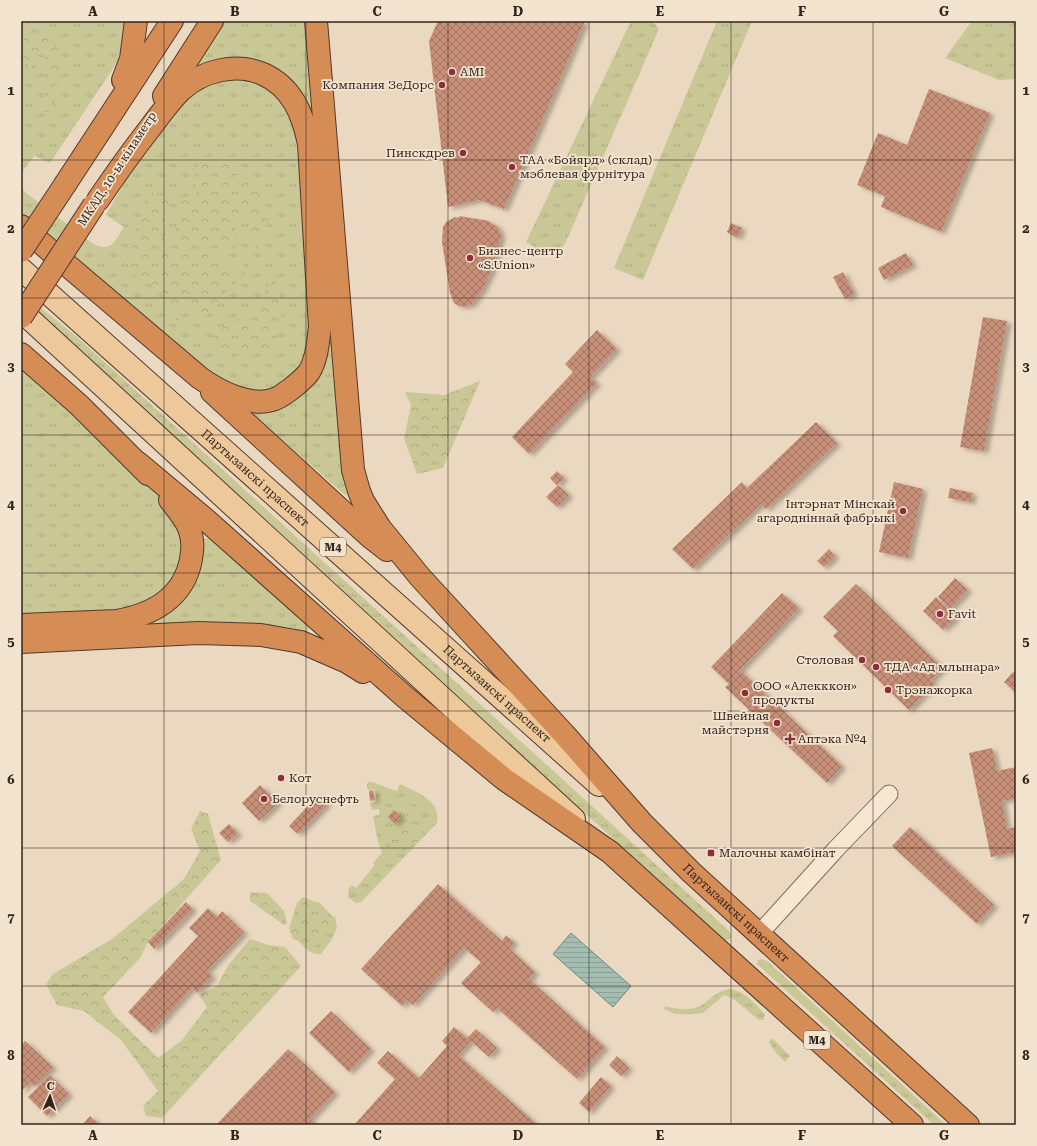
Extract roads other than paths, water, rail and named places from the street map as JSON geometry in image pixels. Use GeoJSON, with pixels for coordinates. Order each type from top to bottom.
{"type":"FeatureCollection","features":[{"type":"Feature","properties":{"kind":"highway"},"geometry":{"type":"LineString","coordinates":[[112,112],[131,59],[136,21]]}},
{"type":"Feature","properties":{"kind":"highway"},"geometry":{"type":"LineString","coordinates":[[21,251],[172,21]]}},
{"type":"Feature","properties":{"kind":"highway","name":"МКАД, 10-ы кіламетр"},"geometry":{"type":"LineString","coordinates":[[21,317],[212,21]]}},
{"type":"Feature","properties":{"kind":"highway"},"geometry":{"type":"LineString","coordinates":[[316,21],[353,470],[359,492],[368,510],[380,528],[420,577],[559,729],[642,823]]}},
{"type":"Feature","properties":{"kind":"highway"},"geometry":{"type":"LineString","coordinates":[[21,226],[211,386],[228,394],[251,401],[263,402],[276,398],[297,384],[309,372],[316,353],[318,342],[320,309],[309,144],[306,127],[300,110],[284,87],[270,77],[257,71],[243,68],[232,68],[206,74],[182,89],[170,102],[136,145],[96,202]]}},
{"type":"Feature","properties":{"kind":"highway"},"geometry":{"type":"LineString","coordinates":[[147,333],[368,535],[420,577]]}},
{"type":"Feature","properties":{"kind":"highway"},"geometry":{"type":"LineString","coordinates":[[21,354],[79,405],[163,490],[184,518],[189,528],[192,540],[192,554],[187,575],[181,584],[168,599],[142,614],[116,620],[21,625]]}},
{"type":"Feature","properties":{"kind":"highway"},"geometry":{"type":"LineString","coordinates":[[138,463],[204,518],[406,697],[504,779],[610,852]]}},
{"type":"Feature","properties":{"kind":"highway"},"geometry":{"type":"LineString","coordinates":[[21,642],[198,632],[230,633],[281,638],[301,642],[341,659],[406,697]]}},
{"type":"Feature","properties":{"kind":"highway","name":"Партызанскі праспект"},"geometry":{"type":"LineString","coordinates":[[642,823],[691,872],[968,1125]]}},
{"type":"Feature","properties":{"kind":"highway","name":"М4"},"geometry":{"type":"LineString","coordinates":[[610,852],[912,1125]]}},
{"type":"Feature","properties":{"kind":"main road","name":"Партызанскі праспект"},"geometry":{"type":"LineString","coordinates":[[21,269],[642,823]]}},
{"type":"Feature","properties":{"kind":"main road","name":"М4"},"geometry":{"type":"LineString","coordinates":[[21,311],[610,852]]}},
{"type":"Feature","properties":{"kind":"street"},"geometry":{"type":"LineString","coordinates":[[759,934],[836,849],[889,794]]}},
{"type":"Feature","properties":{"kind":"place","name":"AMI"},"geometry":{"type":"Point","coordinates":[452,72]}},
{"type":"Feature","properties":{"kind":"place","name":"Компания ЗеДорс"},"geometry":{"type":"Point","coordinates":[442,85]}},
{"type":"Feature","properties":{"kind":"place","name":"Пинскдрев"},"geometry":{"type":"Point","coordinates":[463,153]}},
{"type":"Feature","properties":{"kind":"place","name":"ТАА «Бойярд» (склад) мэблевая фурнітура"},"geometry":{"type":"Point","coordinates":[512,167]}},
{"type":"Feature","properties":{"kind":"place","name":"Бизнес-центр «S.Union»"},"geometry":{"type":"Point","coordinates":[470,258]}},
{"type":"Feature","properties":{"kind":"place","name":"Інтэрнат Мінскай агародніннай фабрыкі"},"geometry":{"type":"Point","coordinates":[903,511]}},
{"type":"Feature","properties":{"kind":"place","name":"Favit"},"geometry":{"type":"Point","coordinates":[940,614]}},
{"type":"Feature","properties":{"kind":"place","name":"Столовая"},"geometry":{"type":"Point","coordinates":[862,660]}},
{"type":"Feature","properties":{"kind":"place","name":"ТДА «Ад млынара»"},"geometry":{"type":"Point","coordinates":[876,667]}},
{"type":"Feature","properties":{"kind":"place","name":"Трэнажорка"},"geometry":{"type":"Point","coordinates":[888,690]}},
{"type":"Feature","properties":{"kind":"place","name":"ООО «Алекккон» продукты"},"geometry":{"type":"Point","coordinates":[745,693]}},
{"type":"Feature","properties":{"kind":"place","name":"Швейная майстэрня"},"geometry":{"type":"Point","coordinates":[777,723]}},
{"type":"Feature","properties":{"kind":"place","name":"Аптэка №4"},"geometry":{"type":"Point","coordinates":[790,739]}},
{"type":"Feature","properties":{"kind":"place","name":"Кот"},"geometry":{"type":"Point","coordinates":[281,778]}},
{"type":"Feature","properties":{"kind":"place","name":"Белоруснефть"},"geometry":{"type":"Point","coordinates":[264,799]}},
{"type":"Feature","properties":{"kind":"place","name":"Малочны камбінат"},"geometry":{"type":"Point","coordinates":[711,853]}}]}
